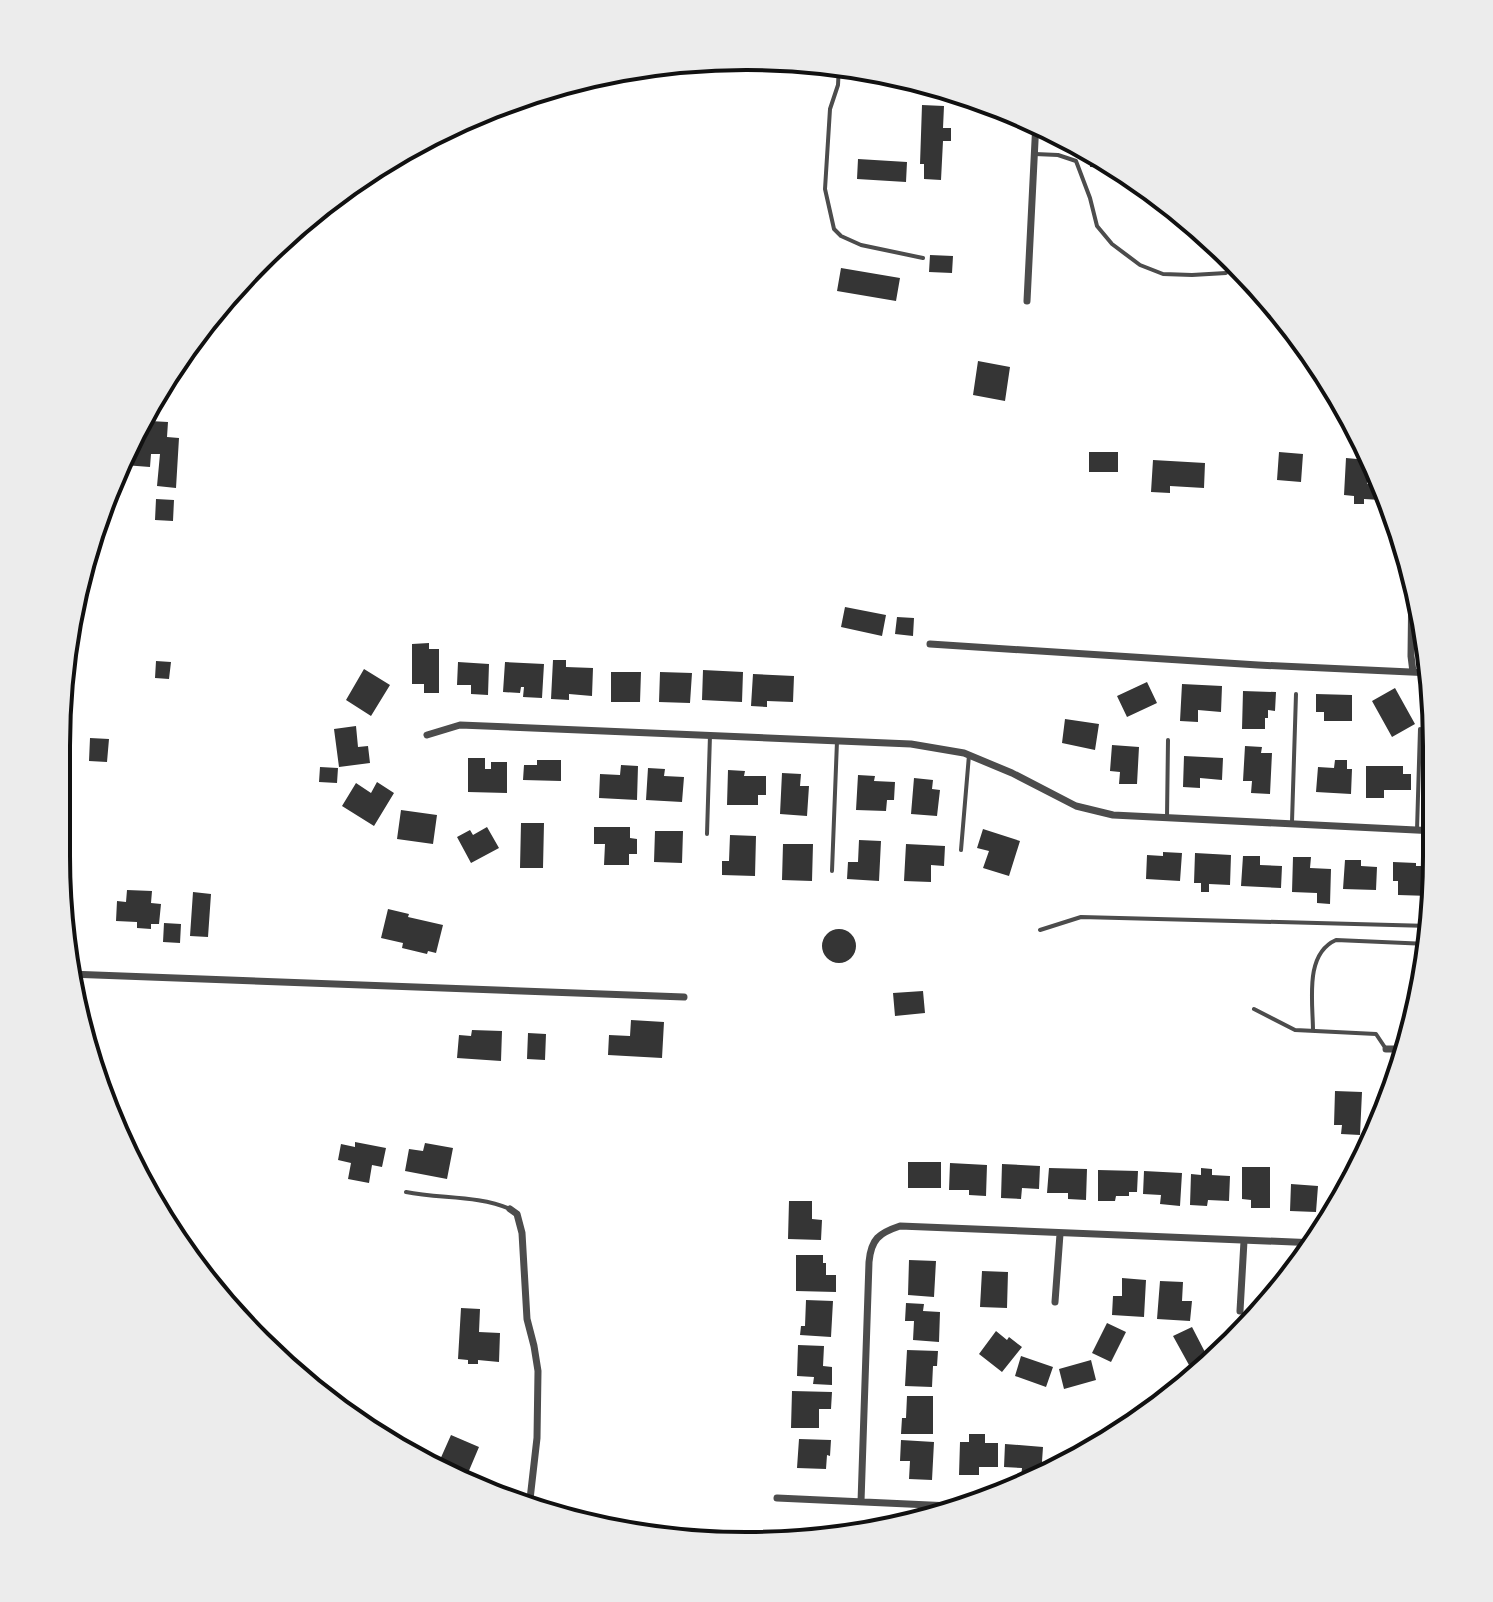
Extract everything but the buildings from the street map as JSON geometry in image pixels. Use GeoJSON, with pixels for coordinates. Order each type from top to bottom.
{"type":"FeatureCollection","features":[{"type":"Feature","properties":{"kind":"street"},"geometry":{"type":"LineString","coordinates":[[1027,301],[1036,135]]}},
{"type":"Feature","properties":{"kind":"street"},"geometry":{"type":"LineString","coordinates":[[1411,624],[1413,672]]}},
{"type":"Feature","properties":{"kind":"street"},"geometry":{"type":"LineString","coordinates":[[930,644],[1419,672]]}},
{"type":"Feature","properties":{"kind":"street"},"geometry":{"type":"LineString","coordinates":[[427,735],[460,725],[922,745],[969,755],[1076,806],[1113,815],[1423,830]]}},
{"type":"Feature","properties":{"kind":"street"},"geometry":{"type":"LineString","coordinates":[[81,974],[684,997]]}},
{"type":"Feature","properties":{"kind":"street"},"geometry":{"type":"LineString","coordinates":[[1386,1049],[1394,1049]]}},
{"type":"Feature","properties":{"kind":"street"},"geometry":{"type":"LineString","coordinates":[[510,1209],[517,1214],[522,1233],[527,1319],[538,1371],[537,1438],[530,1496]]}},
{"type":"Feature","properties":{"kind":"street"},"geometry":{"type":"LineString","coordinates":[[861,1502],[870,1249],[883,1231],[900,1226],[1301,1243]]}},
{"type":"Feature","properties":{"kind":"street"},"geometry":{"type":"LineString","coordinates":[[1055,1302],[1060,1234]]}},
{"type":"Feature","properties":{"kind":"street"},"geometry":{"type":"LineString","coordinates":[[1240,1311],[1244,1241]]}},
{"type":"Feature","properties":{"kind":"street"},"geometry":{"type":"LineString","coordinates":[[777,1498],[934,1505]]}},
{"type":"Feature","properties":{"kind":"lane"},"geometry":{"type":"LineString","coordinates":[[838,77],[830,109],[825,189],[834,229],[841,236],[861,245],[923,258]]}},
{"type":"Feature","properties":{"kind":"lane"},"geometry":{"type":"LineString","coordinates":[[1035,154],[1058,155],[1076,161],[1097,226],[1112,244],[1140,265],[1163,274],[1226,273]]}},
{"type":"Feature","properties":{"kind":"lane"},"geometry":{"type":"LineString","coordinates":[[1292,824],[1296,694]]}},
{"type":"Feature","properties":{"kind":"lane"},"geometry":{"type":"LineString","coordinates":[[1417,830],[1420,729]]}},
{"type":"Feature","properties":{"kind":"lane"},"geometry":{"type":"LineString","coordinates":[[707,834],[710,735]]}},
{"type":"Feature","properties":{"kind":"lane"},"geometry":{"type":"LineString","coordinates":[[1167,819],[1168,740]]}},
{"type":"Feature","properties":{"kind":"lane"},"geometry":{"type":"LineString","coordinates":[[832,871],[837,741]]}},
{"type":"Feature","properties":{"kind":"lane"},"geometry":{"type":"LineString","coordinates":[[961,850],[969,755]]}},
{"type":"Feature","properties":{"kind":"lane"},"geometry":{"type":"LineString","coordinates":[[1040,930],[1081,917],[1419,926]]}},
{"type":"Feature","properties":{"kind":"lane"},"geometry":{"type":"LineString","coordinates":[[1313,1031],[1313,975],[1322,950],[1328,944],[1336,940],[1417,944]]}},
{"type":"Feature","properties":{"kind":"lane"},"geometry":{"type":"LineString","coordinates":[[1254,1009],[1295,1030],[1376,1034],[1386,1049]]}},
{"type":"Feature","properties":{"kind":"lane"},"geometry":{"type":"LineString","coordinates":[[406,1192],[494,1202],[510,1209]]}}]}
